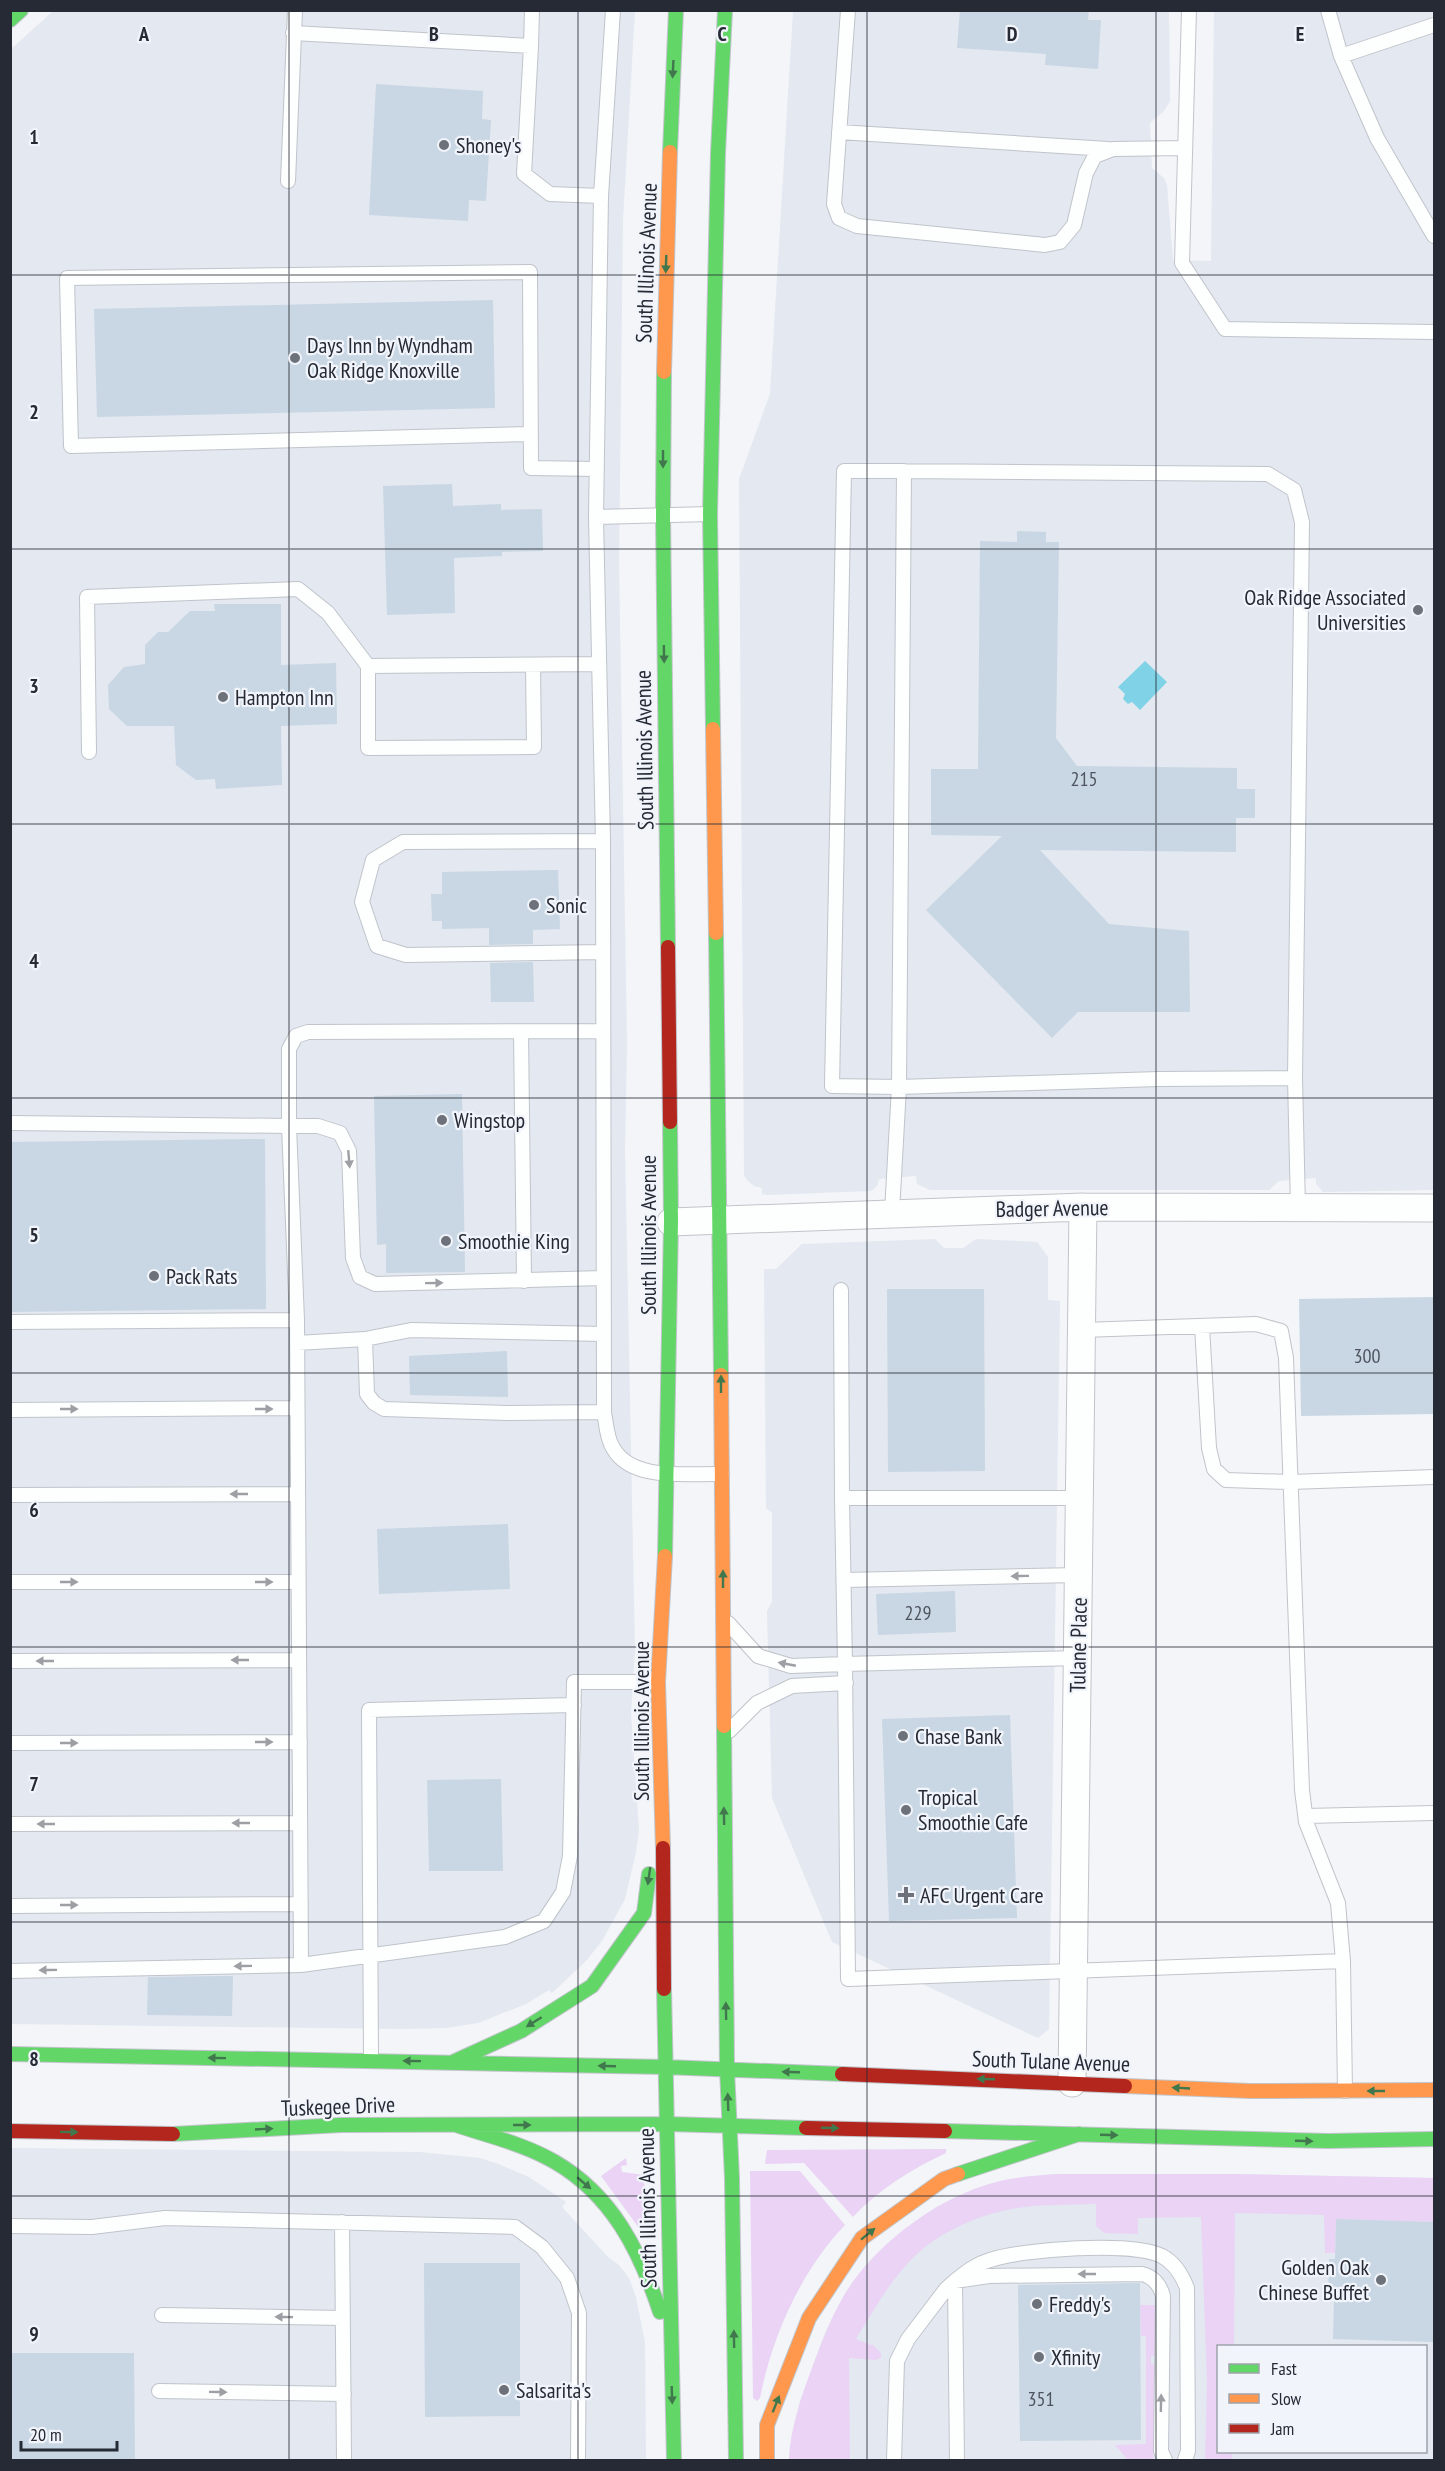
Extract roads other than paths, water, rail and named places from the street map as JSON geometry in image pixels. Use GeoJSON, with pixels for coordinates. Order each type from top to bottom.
{"type":"FeatureCollection","features":[{"type":"Feature","properties":{"kind":"main road"},"geometry":{"type":"LineString","coordinates":[[10,20],[21,10]]}},
{"type":"Feature","properties":{"kind":"main road","name":"South Illinois Avenue"},"geometry":{"type":"LineString","coordinates":[[674,2460],[665,2067],[662,1777],[658,1682],[666,1542],[671,1221],[663,515],[664,316],[676,10]]}},
{"type":"Feature","properties":{"kind":"main road"},"geometry":{"type":"LineString","coordinates":[[725,10],[718,153],[710,514],[720,1219],[727,2069],[736,2460]]}},
{"type":"Feature","properties":{"kind":"main road"},"geometry":{"type":"LineString","coordinates":[[454,2061],[521,2031],[592,1986],[644,1913],[662,1777]]}},
{"type":"Feature","properties":{"kind":"main road","name":"Tuskegee Drive"},"geometry":{"type":"LineString","coordinates":[[10,2054],[454,2061],[665,2067]]}},
{"type":"Feature","properties":{"kind":"main road","name":"South Tulane Avenue"},"geometry":{"type":"LineString","coordinates":[[665,2067],[1250,2091],[1434,2090]]}},
{"type":"Feature","properties":{"kind":"main road"},"geometry":{"type":"LineString","coordinates":[[667,2124],[1328,2141],[1434,2139]]}},
{"type":"Feature","properties":{"kind":"main road","name":"Tuskegee Drive"},"geometry":{"type":"LineString","coordinates":[[10,2131],[167,2134],[341,2125],[667,2124]]}},
{"type":"Feature","properties":{"kind":"main road"},"geometry":{"type":"LineString","coordinates":[[456,2125],[522,2147],[555,2162],[585,2183],[612,2211],[634,2243],[649,2275],[671,2347]]}},
{"type":"Feature","properties":{"kind":"main road"},"geometry":{"type":"LineString","coordinates":[[767,2460],[767,2425],[809,2318],[862,2238],[944,2179],[1079,2134]]}},
{"type":"Feature","properties":{"kind":"street","name":"Badger Avenue"},"geometry":{"type":"LineString","coordinates":[[671,1221],[1083,1207],[1434,1208]]}},
{"type":"Feature","properties":{"kind":"street","name":"Tulane Place"},"geometry":{"type":"LineString","coordinates":[[1072,2083],[1083,1207]]}},
{"type":"Feature","properties":{"kind":"lane"},"geometry":{"type":"LineString","coordinates":[[288,181],[294,10]]}},
{"type":"Feature","properties":{"kind":"lane"},"geometry":{"type":"LineString","coordinates":[[532,10],[524,174],[550,194],[601,196]]}},
{"type":"Feature","properties":{"kind":"lane"},"geometry":{"type":"LineString","coordinates":[[613,10],[601,196],[596,517],[603,842],[604,1412],[612,1448],[630,1466],[646,1472],[722,1474]]}},
{"type":"Feature","properties":{"kind":"lane"},"geometry":{"type":"LineString","coordinates":[[848,10],[834,204],[839,218],[857,226],[1045,244],[1060,242],[1074,225],[1086,173],[1095,156],[1113,149]]}},
{"type":"Feature","properties":{"kind":"lane"},"geometry":{"type":"LineString","coordinates":[[1189,10],[1182,262],[1225,329],[1434,332]]}},
{"type":"Feature","properties":{"kind":"lane"},"geometry":{"type":"LineString","coordinates":[[1328,10],[1341,56],[1377,138],[1434,236]]}},
{"type":"Feature","properties":{"kind":"lane"},"geometry":{"type":"LineString","coordinates":[[1341,56],[1434,25]]}},
{"type":"Feature","properties":{"kind":"lane"},"geometry":{"type":"LineString","coordinates":[[293,33],[531,46]]}},
{"type":"Feature","properties":{"kind":"lane"},"geometry":{"type":"LineString","coordinates":[[839,132],[1113,149],[1185,148]]}},
{"type":"Feature","properties":{"kind":"lane"},"geometry":{"type":"LineString","coordinates":[[530,434],[71,446],[68,278],[530,272],[531,468],[597,469]]}},
{"type":"Feature","properties":{"kind":"lane"},"geometry":{"type":"LineString","coordinates":[[1295,1078],[1159,1079],[899,1087],[832,1086],[844,471],[1268,474],[1294,490],[1302,522],[1295,1078],[1298,1208]]}},
{"type":"Feature","properties":{"kind":"lane"},"geometry":{"type":"LineString","coordinates":[[892,1212],[899,1087],[904,471]]}},
{"type":"Feature","properties":{"kind":"lane"},"geometry":{"type":"LineString","coordinates":[[596,517],[710,514]]}},
{"type":"Feature","properties":{"kind":"lane"},"geometry":{"type":"LineString","coordinates":[[89,752],[87,597],[298,589],[328,613],[368,666],[369,748],[534,747],[533,665]]}},
{"type":"Feature","properties":{"kind":"lane"},"geometry":{"type":"LineString","coordinates":[[368,666],[599,664]]}},
{"type":"Feature","properties":{"kind":"lane"},"geometry":{"type":"LineString","coordinates":[[603,842],[403,842],[373,860],[362,902],[377,946],[406,955],[603,952]]}},
{"type":"Feature","properties":{"kind":"lane"},"geometry":{"type":"LineString","coordinates":[[301,1965],[297,1320],[289,1126],[289,1049],[296,1036],[308,1032],[602,1031]]}},
{"type":"Feature","properties":{"kind":"lane"},"geometry":{"type":"LineString","coordinates":[[521,1032],[524,1281]]}},
{"type":"Feature","properties":{"kind":"lane"},"geometry":{"type":"LineString","coordinates":[[10,1123],[318,1126],[340,1133],[349,1151],[353,1258],[360,1277],[375,1284],[603,1278]]}},
{"type":"Feature","properties":{"kind":"lane"},"geometry":{"type":"LineString","coordinates":[[841,1290],[848,1979],[1343,1961]]}},
{"type":"Feature","properties":{"kind":"lane"},"geometry":{"type":"LineString","coordinates":[[10,1322],[297,1320]]}},
{"type":"Feature","properties":{"kind":"lane"},"geometry":{"type":"LineString","coordinates":[[1082,1330],[1256,1324],[1281,1331],[1286,1358],[1302,1790],[1306,1816],[1338,1903],[1343,1961],[1345,2091]]}},
{"type":"Feature","properties":{"kind":"lane"},"geometry":{"type":"LineString","coordinates":[[1202,1326],[1209,1448],[1214,1469],[1226,1480],[1290,1482],[1434,1477]]}},
{"type":"Feature","properties":{"kind":"lane"},"geometry":{"type":"LineString","coordinates":[[297,1343],[365,1339],[411,1330],[603,1334]]}},
{"type":"Feature","properties":{"kind":"lane"},"geometry":{"type":"LineString","coordinates":[[365,1339],[367,1394],[374,1403],[384,1408],[507,1413],[604,1412]]}},
{"type":"Feature","properties":{"kind":"lane"},"geometry":{"type":"LineString","coordinates":[[10,1410],[297,1408]]}},
{"type":"Feature","properties":{"kind":"lane"},"geometry":{"type":"LineString","coordinates":[[10,1496],[298,1494]]}},
{"type":"Feature","properties":{"kind":"lane"},"geometry":{"type":"LineString","coordinates":[[842,1498],[1080,1497]]}},
{"type":"Feature","properties":{"kind":"lane"},"geometry":{"type":"LineString","coordinates":[[844,1580],[1079,1575]]}},
{"type":"Feature","properties":{"kind":"lane"},"geometry":{"type":"LineString","coordinates":[[10,1582],[298,1582]]}},
{"type":"Feature","properties":{"kind":"lane"},"geometry":{"type":"LineString","coordinates":[[723,1617],[758,1656],[791,1666],[1078,1658]]}},
{"type":"Feature","properties":{"kind":"lane"},"geometry":{"type":"LineString","coordinates":[[10,1661],[299,1660]]}},
{"type":"Feature","properties":{"kind":"lane"},"geometry":{"type":"LineString","coordinates":[[10,1971],[301,1965],[505,1937],[544,1921],[563,1892],[570,1856],[574,1682],[658,1682]]}},
{"type":"Feature","properties":{"kind":"lane"},"geometry":{"type":"LineString","coordinates":[[723,1737],[757,1703],[792,1686],[846,1683]]}},
{"type":"Feature","properties":{"kind":"lane"},"geometry":{"type":"LineString","coordinates":[[371,2060],[369,1710],[574,1705]]}},
{"type":"Feature","properties":{"kind":"lane"},"geometry":{"type":"LineString","coordinates":[[10,1743],[300,1742]]}},
{"type":"Feature","properties":{"kind":"lane"},"geometry":{"type":"LineString","coordinates":[[1306,1816],[1434,1813]]}},
{"type":"Feature","properties":{"kind":"lane"},"geometry":{"type":"LineString","coordinates":[[10,1824],[300,1823]]}},
{"type":"Feature","properties":{"kind":"lane"},"geometry":{"type":"LineString","coordinates":[[10,1906],[301,1904]]}},
{"type":"Feature","properties":{"kind":"lane"},"geometry":{"type":"LineString","coordinates":[[10,2226],[92,2227],[165,2218],[515,2227],[542,2247],[567,2278],[579,2313],[578,2460]]}},
{"type":"Feature","properties":{"kind":"lane"},"geometry":{"type":"LineString","coordinates":[[342,2222],[344,2460]]}},
{"type":"Feature","properties":{"kind":"lane"},"geometry":{"type":"LineString","coordinates":[[894,2460],[897,2361],[908,2339],[946,2289],[976,2265],[1004,2256],[1072,2249],[1143,2251],[1162,2256],[1172,2263],[1182,2275],[1187,2288],[1188,2301],[1188,2451],[1185,2460]]}},
{"type":"Feature","properties":{"kind":"lane"},"geometry":{"type":"LineString","coordinates":[[955,2281],[1018,2275],[1143,2274],[1153,2279],[1159,2286],[1162,2296],[1161,2451],[1165,2460]]}},
{"type":"Feature","properties":{"kind":"lane"},"geometry":{"type":"LineString","coordinates":[[955,2281],[957,2460]]}},
{"type":"Feature","properties":{"kind":"lane"},"geometry":{"type":"LineString","coordinates":[[162,2315],[343,2318]]}},
{"type":"Feature","properties":{"kind":"lane"},"geometry":{"type":"LineString","coordinates":[[159,2391],[344,2394]]}},
{"type":"Feature","properties":{"kind":"water"},"geometry":{"type":"Polygon","coordinates":[[[1145,661],[1167,682],[1140,710],[1132,702],[1128,704],[1123,699],[1125,694],[1118,687],[1145,661]]]}},
{"type":"Feature","properties":{"kind":"place","name":"Shoney's"},"geometry":{"type":"Point","coordinates":[444,145]}},
{"type":"Feature","properties":{"kind":"place","name":"Days Inn by Wyndham Oak Ridge Knoxville"},"geometry":{"type":"Point","coordinates":[295,358]}},
{"type":"Feature","properties":{"kind":"place","name":"Oak Ridge Associated Universities"},"geometry":{"type":"Point","coordinates":[1418,610]}},
{"type":"Feature","properties":{"kind":"place","name":"Hampton Inn"},"geometry":{"type":"Point","coordinates":[223,697]}},
{"type":"Feature","properties":{"kind":"place","name":"Sonic"},"geometry":{"type":"Point","coordinates":[534,905]}},
{"type":"Feature","properties":{"kind":"place","name":"Wingstop"},"geometry":{"type":"Point","coordinates":[442,1120]}},
{"type":"Feature","properties":{"kind":"place","name":"Smoothie King"},"geometry":{"type":"Point","coordinates":[446,1241]}},
{"type":"Feature","properties":{"kind":"place","name":"Pack Rats"},"geometry":{"type":"Point","coordinates":[154,1276]}},
{"type":"Feature","properties":{"kind":"place","name":"Chase Bank"},"geometry":{"type":"Point","coordinates":[903,1736]}},
{"type":"Feature","properties":{"kind":"place","name":"Tropical Smoothie Cafe"},"geometry":{"type":"Point","coordinates":[906,1810]}},
{"type":"Feature","properties":{"kind":"place","name":"AFC Urgent Care"},"geometry":{"type":"Point","coordinates":[906,1895]}},
{"type":"Feature","properties":{"kind":"place","name":"Golden Oak Chinese Buffet"},"geometry":{"type":"Point","coordinates":[1381,2280]}},
{"type":"Feature","properties":{"kind":"place","name":"Freddy's"},"geometry":{"type":"Point","coordinates":[1037,2304]}},
{"type":"Feature","properties":{"kind":"place","name":"Xfinity"},"geometry":{"type":"Point","coordinates":[1039,2357]}},
{"type":"Feature","properties":{"kind":"place","name":"Salsarita's"},"geometry":{"type":"Point","coordinates":[504,2390]}}]}
